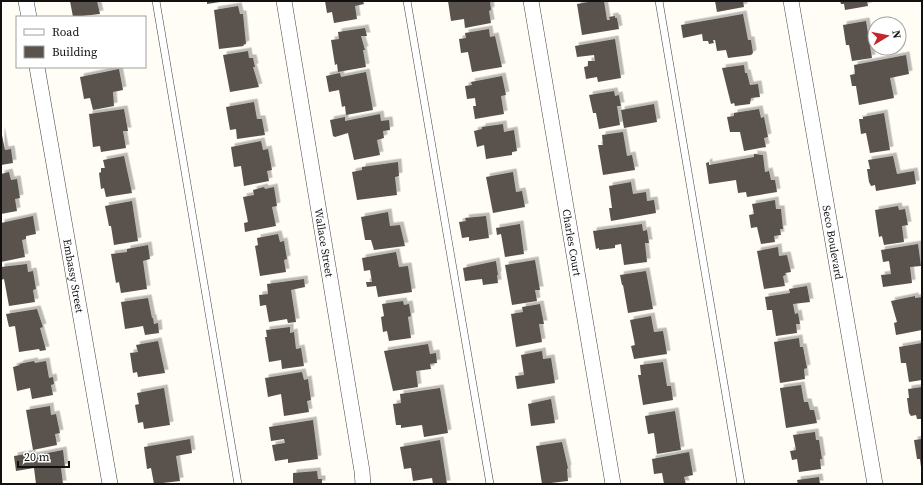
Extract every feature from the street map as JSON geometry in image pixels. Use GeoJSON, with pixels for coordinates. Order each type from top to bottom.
{"type":"FeatureCollection","features":[{"type":"Feature","properties":{"kind":"street"},"geometry":{"type":"LineString","coordinates":[[26,1],[28,16]]}},
{"type":"Feature","properties":{"kind":"street","name":"Wallace Street"},"geometry":{"type":"LineString","coordinates":[[284,1],[363,484]]}},
{"type":"Feature","properties":{"kind":"street","name":"Charles Court"},"geometry":{"type":"LineString","coordinates":[[531,1],[613,484]]}},
{"type":"Feature","properties":{"kind":"street","name":"Seco Boulevard"},"geometry":{"type":"LineString","coordinates":[[791,1],[875,484]]}},
{"type":"Feature","properties":{"kind":"street","name":"Embassy Street"},"geometry":{"type":"LineString","coordinates":[[37,68],[110,484]]}},
{"type":"Feature","properties":{"kind":"lane"},"geometry":{"type":"LineString","coordinates":[[156,1],[238,484]]}},
{"type":"Feature","properties":{"kind":"lane"},"geometry":{"type":"LineString","coordinates":[[407,1],[490,484]]}},
{"type":"Feature","properties":{"kind":"lane"},"geometry":{"type":"LineString","coordinates":[[660,1],[741,484]]}},
{"type":"Feature","properties":{"kind":"building"},"geometry":{"type":"Polygon","coordinates":[[[70,1],[97,1],[100,14],[73,16],[70,1]]]}},
{"type":"Feature","properties":{"kind":"building"},"geometry":{"type":"Polygon","coordinates":[[[207,1],[220,1],[220,2],[207,4],[207,1]]]}},
{"type":"Feature","properties":{"kind":"building"},"geometry":{"type":"Polygon","coordinates":[[[325,1],[363,1],[364,4],[355,6],[357,19],[334,23],[332,12],[327,13],[325,1]]]}},
{"type":"Feature","properties":{"kind":"building"},"geometry":{"type":"Polygon","coordinates":[[[448,1],[490,1],[491,10],[489,11],[491,23],[465,28],[464,19],[451,21],[448,1]]]}},
{"type":"Feature","properties":{"kind":"building"},"geometry":{"type":"Polygon","coordinates":[[[604,1],[607,20],[610,20],[609,17],[615,16],[615,18],[617,18],[619,29],[582,35],[577,4],[604,1]]]}},
{"type":"Feature","properties":{"kind":"building"},"geometry":{"type":"Polygon","coordinates":[[[715,1],[743,1],[744,7],[717,12],[715,1]]]}},
{"type":"Feature","properties":{"kind":"building"},"geometry":{"type":"Polygon","coordinates":[[[840,1],[867,1],[868,6],[845,10],[844,4],[841,4],[840,1]]]}},
{"type":"Feature","properties":{"kind":"building"},"geometry":{"type":"Polygon","coordinates":[[[238,6],[240,14],[243,14],[246,44],[243,45],[244,46],[219,49],[214,10],[238,6]]]}},
{"type":"Feature","properties":{"kind":"building"},"geometry":{"type":"Polygon","coordinates":[[[743,14],[748,40],[751,40],[753,53],[751,55],[728,58],[726,50],[717,51],[715,40],[713,40],[714,43],[709,44],[708,41],[703,41],[702,34],[683,38],[681,25],[743,14]]]}},
{"type":"Feature","properties":{"kind":"building"},"geometry":{"type":"Polygon","coordinates":[[[866,21],[867,56],[872,56],[872,58],[852,61],[849,45],[846,45],[843,25],[866,21]]]}},
{"type":"Feature","properties":{"kind":"building"},"geometry":{"type":"Polygon","coordinates":[[[365,28],[367,36],[361,36],[365,50],[363,50],[366,67],[338,72],[337,64],[335,65],[331,40],[339,39],[338,32],[365,28]]]}},
{"type":"Feature","properties":{"kind":"building"},"geometry":{"type":"Polygon","coordinates":[[[489,29],[490,37],[495,36],[502,67],[472,72],[468,52],[461,53],[459,39],[466,38],[465,33],[489,29]]]}},
{"type":"Feature","properties":{"kind":"building"},"geometry":{"type":"Polygon","coordinates":[[[615,39],[621,78],[598,82],[597,77],[586,79],[584,67],[588,66],[588,61],[595,61],[594,55],[577,57],[575,46],[615,39]]]}},
{"type":"Feature","properties":{"kind":"building"},"geometry":{"type":"Polygon","coordinates":[[[248,51],[249,58],[253,58],[255,67],[253,67],[259,87],[230,92],[223,55],[248,51]]]}},
{"type":"Feature","properties":{"kind":"building"},"geometry":{"type":"Polygon","coordinates":[[[906,56],[909,74],[890,78],[894,98],[859,105],[856,86],[852,86],[850,75],[855,74],[854,65],[906,56]]]}},
{"type":"Feature","properties":{"kind":"building"},"geometry":{"type":"Polygon","coordinates":[[[744,65],[745,73],[747,73],[750,85],[758,84],[760,97],[751,98],[750,104],[735,106],[734,103],[731,104],[722,68],[744,65]]]}},
{"type":"Feature","properties":{"kind":"building"},"geometry":{"type":"Polygon","coordinates":[[[119,69],[123,90],[113,92],[114,106],[93,110],[90,98],[84,99],[80,77],[119,69]]]}},
{"type":"Feature","properties":{"kind":"building"},"geometry":{"type":"Polygon","coordinates":[[[366,72],[373,110],[346,115],[345,106],[342,107],[339,90],[329,92],[326,76],[340,73],[341,77],[366,72]]]}},
{"type":"Feature","properties":{"kind":"building"},"geometry":{"type":"Polygon","coordinates":[[[502,76],[506,95],[501,96],[504,114],[475,119],[473,106],[476,106],[475,98],[467,99],[465,86],[472,85],[471,82],[502,76]]]}},
{"type":"Feature","properties":{"kind":"building"},"geometry":{"type":"Polygon","coordinates":[[[614,91],[615,96],[619,95],[621,106],[617,106],[620,125],[599,129],[596,113],[593,113],[589,95],[614,91]]]}},
{"type":"Feature","properties":{"kind":"building"},"geometry":{"type":"Polygon","coordinates":[[[254,102],[257,119],[262,119],[265,135],[237,139],[236,129],[230,130],[226,107],[254,102]]]}},
{"type":"Feature","properties":{"kind":"building"},"geometry":{"type":"Polygon","coordinates":[[[654,104],[657,122],[624,128],[621,110],[654,104]]]}},
{"type":"Feature","properties":{"kind":"building"},"geometry":{"type":"Polygon","coordinates":[[[124,109],[128,131],[123,131],[126,148],[101,152],[100,146],[93,147],[89,114],[124,109]]]}},
{"type":"Feature","properties":{"kind":"building"},"geometry":{"type":"Polygon","coordinates":[[[759,109],[761,118],[764,117],[768,137],[764,138],[766,147],[744,151],[740,132],[730,132],[727,117],[734,116],[734,113],[759,109]]]}},
{"type":"Feature","properties":{"kind":"building"},"geometry":{"type":"Polygon","coordinates":[[[884,113],[890,150],[870,153],[866,133],[861,134],[859,119],[884,113]]]}},
{"type":"Feature","properties":{"kind":"building"},"geometry":{"type":"Polygon","coordinates":[[[380,114],[381,121],[389,120],[390,130],[383,131],[384,138],[377,140],[380,155],[354,160],[348,133],[335,137],[333,136],[330,120],[345,117],[345,121],[380,114]]]}},
{"type":"Feature","properties":{"kind":"building"},"geometry":{"type":"Polygon","coordinates":[[[503,124],[504,132],[514,130],[517,151],[512,152],[512,155],[486,159],[484,145],[477,147],[474,131],[482,129],[482,127],[503,124]]]}},
{"type":"Feature","properties":{"kind":"building"},"geometry":{"type":"Polygon","coordinates":[[[1,130],[5,150],[11,149],[13,163],[1,165],[1,130]]]}},
{"type":"Feature","properties":{"kind":"building"},"geometry":{"type":"Polygon","coordinates":[[[623,132],[627,156],[632,155],[635,170],[603,175],[598,145],[603,145],[602,135],[623,132]]]}},
{"type":"Feature","properties":{"kind":"building"},"geometry":{"type":"Polygon","coordinates":[[[261,141],[263,150],[268,149],[272,170],[267,171],[269,181],[244,186],[241,166],[234,167],[231,147],[261,141]]]}},
{"type":"Feature","properties":{"kind":"building"},"geometry":{"type":"Polygon","coordinates":[[[754,154],[763,155],[765,172],[769,171],[771,180],[775,180],[777,192],[747,197],[746,192],[738,193],[736,180],[709,184],[706,163],[709,162],[709,165],[754,157],[754,154]]]}},
{"type":"Feature","properties":{"kind":"building"},"geometry":{"type":"Polygon","coordinates":[[[124,156],[132,193],[106,197],[104,188],[101,189],[99,173],[101,172],[101,168],[105,168],[103,160],[124,156]]]}},
{"type":"Feature","properties":{"kind":"building"},"geometry":{"type":"Polygon","coordinates":[[[893,156],[897,174],[914,171],[916,184],[876,191],[875,185],[871,186],[869,182],[867,169],[870,169],[868,160],[893,156]]]}},
{"type":"Feature","properties":{"kind":"building"},"geometry":{"type":"Polygon","coordinates":[[[398,162],[399,176],[395,177],[397,195],[357,200],[352,172],[362,170],[362,167],[398,162]]]}},
{"type":"Feature","properties":{"kind":"building"},"geometry":{"type":"Polygon","coordinates":[[[9,172],[11,180],[17,179],[20,198],[15,199],[17,211],[1,214],[1,174],[9,172]]]}},
{"type":"Feature","properties":{"kind":"building"},"geometry":{"type":"Polygon","coordinates":[[[513,172],[516,192],[522,191],[525,207],[493,213],[486,177],[513,172]]]}},
{"type":"Feature","properties":{"kind":"building"},"geometry":{"type":"Polygon","coordinates":[[[631,182],[633,194],[646,192],[647,201],[654,200],[656,213],[611,221],[609,208],[612,208],[609,186],[631,182]]]}},
{"type":"Feature","properties":{"kind":"building"},"geometry":{"type":"Polygon","coordinates":[[[264,187],[265,189],[274,187],[277,206],[272,207],[276,226],[245,232],[244,223],[248,222],[243,197],[254,195],[253,190],[264,187]]]}},
{"type":"Feature","properties":{"kind":"building"},"geometry":{"type":"Polygon","coordinates":[[[775,200],[776,209],[781,209],[783,229],[780,229],[781,235],[774,236],[775,242],[761,244],[757,227],[751,228],[749,215],[754,214],[752,204],[775,200]]]}},
{"type":"Feature","properties":{"kind":"building"},"geometry":{"type":"Polygon","coordinates":[[[132,201],[138,241],[114,245],[111,226],[109,226],[105,206],[132,201]]]}},
{"type":"Feature","properties":{"kind":"building"},"geometry":{"type":"Polygon","coordinates":[[[898,206],[899,210],[905,209],[908,225],[902,226],[904,242],[884,245],[882,236],[879,237],[875,210],[898,206]]]}},
{"type":"Feature","properties":{"kind":"building"},"geometry":{"type":"Polygon","coordinates":[[[388,212],[390,226],[400,225],[405,246],[374,250],[371,240],[365,240],[361,217],[388,212]]]}},
{"type":"Feature","properties":{"kind":"building"},"geometry":{"type":"Polygon","coordinates":[[[33,216],[36,234],[26,236],[26,239],[22,240],[25,257],[1,262],[1,223],[33,216]]]}},
{"type":"Feature","properties":{"kind":"building"},"geometry":{"type":"Polygon","coordinates":[[[486,216],[489,238],[469,241],[469,237],[462,238],[459,222],[466,221],[465,218],[486,216]]]}},
{"type":"Feature","properties":{"kind":"building"},"geometry":{"type":"Polygon","coordinates":[[[520,224],[524,254],[505,257],[501,234],[497,235],[496,228],[520,224]]]}},
{"type":"Feature","properties":{"kind":"building"},"geometry":{"type":"Polygon","coordinates":[[[642,224],[643,231],[647,230],[649,243],[645,243],[647,262],[624,265],[621,244],[615,245],[615,248],[596,249],[593,231],[642,224]]]}},
{"type":"Feature","properties":{"kind":"building"},"geometry":{"type":"Polygon","coordinates":[[[278,234],[280,242],[284,241],[287,259],[284,260],[286,272],[260,276],[255,246],[258,245],[257,238],[278,234]]]}},
{"type":"Feature","properties":{"kind":"building"},"geometry":{"type":"Polygon","coordinates":[[[918,244],[921,266],[910,267],[912,283],[883,287],[881,275],[891,274],[889,261],[883,262],[881,250],[918,244]]]}},
{"type":"Feature","properties":{"kind":"building"},"geometry":{"type":"Polygon","coordinates":[[[148,245],[150,259],[143,261],[147,289],[121,293],[119,282],[116,283],[111,254],[127,252],[127,249],[148,245]]]}},
{"type":"Feature","properties":{"kind":"building"},"geometry":{"type":"Polygon","coordinates":[[[778,247],[779,256],[787,255],[791,272],[785,273],[786,275],[783,276],[785,286],[764,289],[757,251],[778,247]]]}},
{"type":"Feature","properties":{"kind":"building"},"geometry":{"type":"Polygon","coordinates":[[[396,252],[399,267],[408,266],[412,292],[378,297],[376,286],[367,287],[366,282],[372,282],[370,270],[364,271],[362,258],[396,252]]]}},
{"type":"Feature","properties":{"kind":"building"},"geometry":{"type":"Polygon","coordinates":[[[535,260],[540,290],[535,290],[537,301],[512,305],[505,265],[535,260]]]}},
{"type":"Feature","properties":{"kind":"building"},"geometry":{"type":"Polygon","coordinates":[[[496,261],[498,283],[483,285],[482,279],[465,281],[463,268],[496,261]]]}},
{"type":"Feature","properties":{"kind":"building"},"geometry":{"type":"Polygon","coordinates":[[[27,264],[28,272],[33,271],[36,289],[33,290],[35,302],[9,306],[4,279],[1,280],[1,267],[27,264]]]}},
{"type":"Feature","properties":{"kind":"building"},"geometry":{"type":"Polygon","coordinates":[[[646,271],[653,309],[628,313],[620,275],[646,271]]]}},
{"type":"Feature","properties":{"kind":"building"},"geometry":{"type":"Polygon","coordinates":[[[304,279],[305,287],[291,290],[296,322],[288,323],[287,319],[269,322],[266,305],[260,306],[259,295],[268,294],[267,284],[304,279]]]}},
{"type":"Feature","properties":{"kind":"building"},"geometry":{"type":"Polygon","coordinates":[[[807,286],[810,302],[793,304],[795,314],[798,313],[800,324],[796,324],[797,333],[776,336],[772,310],[767,310],[765,297],[790,293],[789,289],[807,286]]]}},
{"type":"Feature","properties":{"kind":"building"},"geometry":{"type":"Polygon","coordinates":[[[915,296],[915,298],[922,297],[922,330],[896,335],[894,323],[897,322],[891,301],[915,296]]]}},
{"type":"Feature","properties":{"kind":"building"},"geometry":{"type":"Polygon","coordinates":[[[148,298],[152,318],[154,324],[158,323],[159,333],[145,335],[143,326],[125,329],[121,302],[148,298]]]}},
{"type":"Feature","properties":{"kind":"building"},"geometry":{"type":"Polygon","coordinates":[[[403,301],[404,305],[409,304],[411,316],[408,317],[411,338],[389,341],[387,331],[383,332],[381,317],[384,316],[382,304],[403,301]]]}},
{"type":"Feature","properties":{"kind":"building"},"geometry":{"type":"Polygon","coordinates":[[[540,304],[544,324],[539,324],[542,342],[516,347],[511,314],[523,312],[522,307],[540,304]]]}},
{"type":"Feature","properties":{"kind":"building"},"geometry":{"type":"Polygon","coordinates":[[[37,309],[43,327],[40,328],[46,350],[40,351],[39,349],[19,352],[15,326],[9,327],[6,314],[37,309]]]}},
{"type":"Feature","properties":{"kind":"building"},"geometry":{"type":"Polygon","coordinates":[[[651,316],[654,332],[663,331],[667,354],[634,359],[631,346],[635,345],[630,320],[651,316]]]}},
{"type":"Feature","properties":{"kind":"building"},"geometry":{"type":"Polygon","coordinates":[[[290,327],[290,333],[294,332],[296,349],[301,348],[304,366],[282,369],[281,360],[269,362],[265,337],[267,337],[266,330],[290,327]]]}},
{"type":"Feature","properties":{"kind":"building"},"geometry":{"type":"Polygon","coordinates":[[[799,338],[800,347],[803,347],[807,368],[804,369],[805,379],[780,383],[774,342],[799,338]]]}},
{"type":"Feature","properties":{"kind":"building"},"geometry":{"type":"Polygon","coordinates":[[[158,341],[165,373],[138,377],[137,372],[133,373],[130,353],[138,352],[136,345],[158,341]]]}},
{"type":"Feature","properties":{"kind":"building"},"geometry":{"type":"Polygon","coordinates":[[[922,343],[922,380],[909,382],[906,363],[901,363],[899,347],[922,343]]]}},
{"type":"Feature","properties":{"kind":"building"},"geometry":{"type":"Polygon","coordinates":[[[428,344],[430,354],[436,353],[437,363],[430,364],[431,369],[416,371],[418,387],[393,391],[384,351],[428,344]]]}},
{"type":"Feature","properties":{"kind":"building"},"geometry":{"type":"Polygon","coordinates":[[[542,351],[543,359],[551,358],[555,383],[517,389],[515,376],[524,375],[521,355],[542,351]]]}},
{"type":"Feature","properties":{"kind":"building"},"geometry":{"type":"Polygon","coordinates":[[[34,361],[35,363],[46,361],[49,378],[53,377],[54,384],[51,385],[53,395],[32,399],[30,388],[17,391],[13,367],[20,365],[19,364],[34,361]]]}},
{"type":"Feature","properties":{"kind":"building"},"geometry":{"type":"Polygon","coordinates":[[[663,362],[667,386],[671,386],[673,400],[643,405],[638,375],[641,375],[640,365],[663,362]]]}},
{"type":"Feature","properties":{"kind":"building"},"geometry":{"type":"Polygon","coordinates":[[[302,372],[304,380],[308,379],[311,400],[307,401],[309,412],[284,416],[281,394],[268,397],[265,378],[302,372]]]}},
{"type":"Feature","properties":{"kind":"building"},"geometry":{"type":"Polygon","coordinates":[[[801,385],[804,402],[808,402],[810,410],[814,410],[817,423],[786,428],[780,388],[801,385]]]}},
{"type":"Feature","properties":{"kind":"building"},"geometry":{"type":"Polygon","coordinates":[[[922,387],[922,419],[917,419],[916,415],[911,416],[909,413],[907,398],[909,398],[908,389],[922,387]]]}},
{"type":"Feature","properties":{"kind":"building"},"geometry":{"type":"Polygon","coordinates":[[[164,388],[170,425],[144,429],[143,422],[138,423],[135,405],[139,404],[137,393],[164,388]]]}},
{"type":"Feature","properties":{"kind":"building"},"geometry":{"type":"Polygon","coordinates":[[[440,388],[448,433],[424,437],[422,425],[401,428],[401,425],[396,425],[393,404],[401,403],[400,394],[440,388]]]}},
{"type":"Feature","properties":{"kind":"building"},"geometry":{"type":"Polygon","coordinates":[[[551,399],[555,423],[531,426],[528,404],[551,399]]]}},
{"type":"Feature","properties":{"kind":"building"},"geometry":{"type":"Polygon","coordinates":[[[50,406],[51,415],[56,414],[60,433],[55,434],[57,445],[33,450],[26,410],[50,406]]]}},
{"type":"Feature","properties":{"kind":"building"},"geometry":{"type":"Polygon","coordinates":[[[675,411],[681,450],[657,454],[654,433],[648,434],[645,416],[675,411]]]}},
{"type":"Feature","properties":{"kind":"building"},"geometry":{"type":"Polygon","coordinates":[[[313,420],[318,459],[288,463],[288,459],[275,461],[272,445],[285,443],[284,439],[271,441],[269,427],[313,420]]]}},
{"type":"Feature","properties":{"kind":"building"},"geometry":{"type":"Polygon","coordinates":[[[815,432],[816,440],[819,440],[822,459],[820,459],[821,469],[799,472],[797,459],[792,460],[790,451],[796,450],[793,435],[815,432]]]}},
{"type":"Feature","properties":{"kind":"building"},"geometry":{"type":"Polygon","coordinates":[[[190,439],[192,453],[176,456],[180,481],[154,484],[151,468],[147,469],[144,447],[190,439]]]}},
{"type":"Feature","properties":{"kind":"building"},"geometry":{"type":"Polygon","coordinates":[[[922,439],[921,467],[920,459],[917,459],[914,440],[922,439]]]}},
{"type":"Feature","properties":{"kind":"building"},"geometry":{"type":"Polygon","coordinates":[[[440,440],[447,484],[433,484],[432,478],[413,481],[411,468],[404,469],[400,447],[440,440]]]}},
{"type":"Feature","properties":{"kind":"building"},"geometry":{"type":"Polygon","coordinates":[[[562,442],[568,468],[568,481],[542,484],[536,446],[562,442]]]}},
{"type":"Feature","properties":{"kind":"building"},"geometry":{"type":"Polygon","coordinates":[[[63,450],[65,467],[61,468],[63,484],[36,484],[34,468],[16,471],[14,456],[32,453],[32,456],[63,450]]]}},
{"type":"Feature","properties":{"kind":"building"},"geometry":{"type":"Polygon","coordinates":[[[689,452],[693,475],[684,477],[686,484],[664,484],[662,473],[654,474],[652,459],[689,452]]]}},
{"type":"Feature","properties":{"kind":"building"},"geometry":{"type":"Polygon","coordinates":[[[317,471],[318,479],[322,479],[322,484],[293,484],[293,473],[317,471]]]}},
{"type":"Feature","properties":{"kind":"building"},"geometry":{"type":"Polygon","coordinates":[[[819,477],[820,484],[798,484],[797,480],[819,477]]]}}]}
